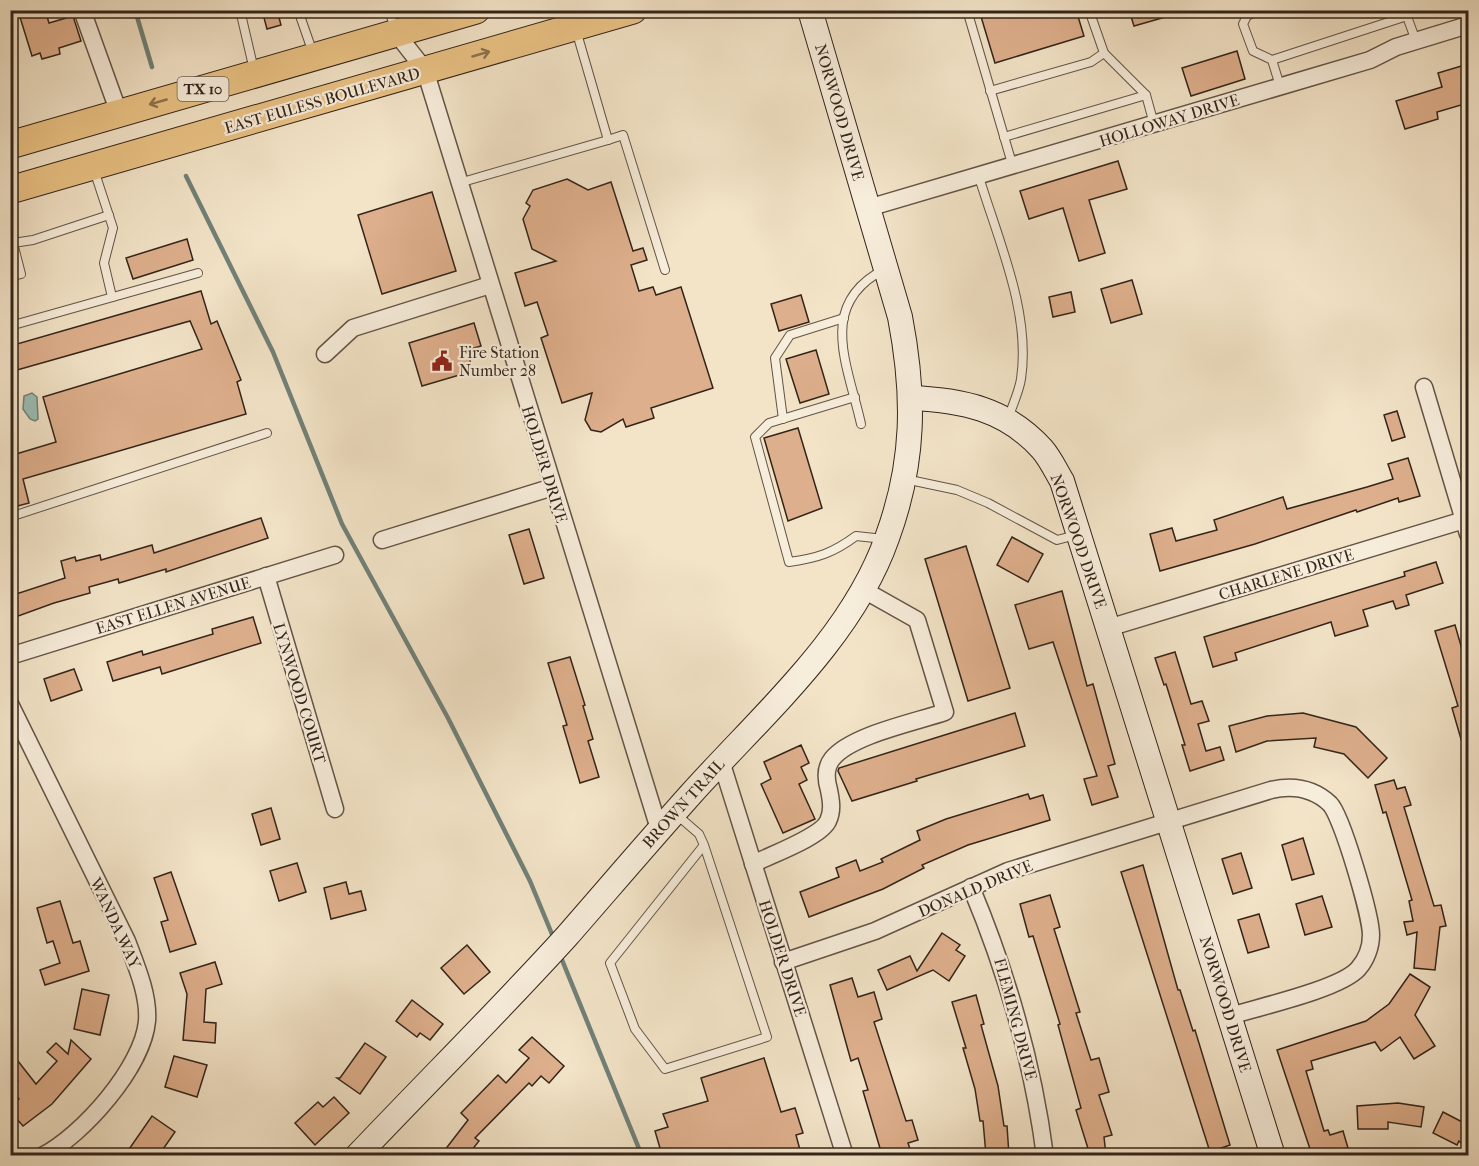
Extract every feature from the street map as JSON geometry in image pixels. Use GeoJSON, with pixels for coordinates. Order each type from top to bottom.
{"type":"FeatureCollection","features":[{"type":"Feature","properties":{"kind":"main road","name":"TX 10"},"geometry":{"type":"LineString","coordinates":[[10,145],[314,57],[392,22],[476,10]]}},
{"type":"Feature","properties":{"kind":"main road","name":"EAST EULESS BOULEVARD"},"geometry":{"type":"LineString","coordinates":[[10,190],[633,10]]}},
{"type":"Feature","properties":{"kind":"main road","name":"NORWOOD DRIVE"},"geometry":{"type":"LineString","coordinates":[[810,10],[900,317],[911,398],[968,403],[1007,422],[1043,450],[1062,481],[1273,1155]]}},
{"type":"Feature","properties":{"kind":"main road","name":"BROWN TRAIL"},"geometry":{"type":"LineString","coordinates":[[357,1155],[566,937],[666,821],[814,660],[837,630],[862,589],[887,539],[905,478],[911,437],[911,398]]}},
{"type":"Feature","properties":{"kind":"street"},"geometry":{"type":"LineString","coordinates":[[82,10],[119,113]]}},
{"type":"Feature","properties":{"kind":"street","name":"HOLDER DRIVE"},"geometry":{"type":"LineString","coordinates":[[392,22],[425,70],[649,799],[666,821]]}},
{"type":"Feature","properties":{"kind":"street","name":"HOLLOWAY DRIVE"},"geometry":{"type":"LineString","coordinates":[[868,208],[1370,60],[1416,41],[1468,25]]}},
{"type":"Feature","properties":{"kind":"street"},"geometry":{"type":"LineString","coordinates":[[325,354],[353,328],[490,285]]}},
{"type":"Feature","properties":{"kind":"street"},"geometry":{"type":"LineString","coordinates":[[1424,387],[1466,527]]}},
{"type":"Feature","properties":{"kind":"street"},"geometry":{"type":"LineString","coordinates":[[382,540],[553,487]]}},
{"type":"Feature","properties":{"kind":"street","name":"CHARLENE DRIVE"},"geometry":{"type":"LineString","coordinates":[[1108,628],[1466,527]]}},
{"type":"Feature","properties":{"kind":"street","name":"EAST ELLEN AVENUE"},"geometry":{"type":"LineString","coordinates":[[10,656],[335,555]]}},
{"type":"Feature","properties":{"kind":"street","name":"LYNWOOD COURT"},"geometry":{"type":"LineString","coordinates":[[266,576],[335,809]]}},
{"type":"Feature","properties":{"kind":"street"},"geometry":{"type":"LineString","coordinates":[[753,864],[818,832],[828,823],[832,810],[826,777],[830,762],[839,751],[873,736],[945,712],[917,620],[862,589]]}},
{"type":"Feature","properties":{"kind":"street","name":"WANDA WAY"},"geometry":{"type":"LineString","coordinates":[[10,704],[127,941],[139,972],[147,1019],[135,1059],[96,1112],[55,1149],[42,1155]]}},
{"type":"Feature","properties":{"kind":"street","name":"HOLDER DRIVE"},"geometry":{"type":"LineString","coordinates":[[721,761],[845,1155]]}},
{"type":"Feature","properties":{"kind":"street","name":"DONALD DRIVE"},"geometry":{"type":"LineString","coordinates":[[783,962],[875,932],[1008,871],[1271,790],[1296,787],[1323,798],[1339,818],[1370,924],[1370,948],[1364,960],[1349,976],[1339,982],[1230,1016]]}},
{"type":"Feature","properties":{"kind":"street","name":"FLEMING DRIVE"},"geometry":{"type":"LineString","coordinates":[[971,887],[1007,983],[1034,1089],[1045,1155]]}},
{"type":"Feature","properties":{"kind":"lane"},"geometry":{"type":"LineString","coordinates":[[240,10],[255,74]]}},
{"type":"Feature","properties":{"kind":"lane"},"geometry":{"type":"LineString","coordinates":[[298,10],[314,57]]}},
{"type":"Feature","properties":{"kind":"lane"},"geometry":{"type":"LineString","coordinates":[[967,10],[1013,167]]}},
{"type":"Feature","properties":{"kind":"lane"},"geometry":{"type":"LineString","coordinates":[[1089,10],[1104,53],[1146,95],[1154,124]]}},
{"type":"Feature","properties":{"kind":"lane"},"geometry":{"type":"LineString","coordinates":[[1259,10],[1247,16],[1243,24],[1253,51],[1272,60],[1406,13],[1416,41]]}},
{"type":"Feature","properties":{"kind":"lane"},"geometry":{"type":"LineString","coordinates":[[575,27],[608,140]]}},
{"type":"Feature","properties":{"kind":"lane"},"geometry":{"type":"LineString","coordinates":[[990,91],[1091,62],[1104,53]]}},
{"type":"Feature","properties":{"kind":"lane"},"geometry":{"type":"LineString","coordinates":[[1272,60],[1280,86]]}},
{"type":"Feature","properties":{"kind":"lane"},"geometry":{"type":"LineString","coordinates":[[1004,137],[1146,95]]}},
{"type":"Feature","properties":{"kind":"lane"},"geometry":{"type":"LineString","coordinates":[[459,183],[623,135],[665,270]]}},
{"type":"Feature","properties":{"kind":"lane"},"geometry":{"type":"LineString","coordinates":[[93,166],[113,228],[104,263],[112,297]]}},
{"type":"Feature","properties":{"kind":"lane"},"geometry":{"type":"LineString","coordinates":[[979,177],[1011,284],[1021,330],[1021,382],[1007,422]]}},
{"type":"Feature","properties":{"kind":"lane"},"geometry":{"type":"LineString","coordinates":[[10,277],[21,274],[11,240],[33,240],[109,215]]}},
{"type":"Feature","properties":{"kind":"lane"},"geometry":{"type":"LineString","coordinates":[[861,424],[840,331],[848,302],[865,279],[886,269]]}},
{"type":"Feature","properties":{"kind":"lane"},"geometry":{"type":"LineString","coordinates":[[10,326],[198,273]]}},
{"type":"Feature","properties":{"kind":"lane"},"geometry":{"type":"LineString","coordinates":[[783,419],[775,358],[790,335],[844,318]]}},
{"type":"Feature","properties":{"kind":"lane"},"geometry":{"type":"LineString","coordinates":[[855,397],[769,423],[755,437],[789,562],[837,551],[856,536],[887,539]]}},
{"type":"Feature","properties":{"kind":"lane"},"geometry":{"type":"LineString","coordinates":[[10,517],[267,433]]}},
{"type":"Feature","properties":{"kind":"lane"},"geometry":{"type":"LineString","coordinates":[[905,478],[957,489],[1057,540],[1079,535]]}},
{"type":"Feature","properties":{"kind":"lane"},"geometry":{"type":"LineString","coordinates":[[666,821],[699,834],[704,845],[767,1037],[665,1069],[635,1029],[610,963],[704,845]]}},
{"type":"Feature","properties":{"kind":"water"},"geometry":{"type":"Polygon","coordinates":[[[32,393],[37,397],[38,419],[35,421],[30,419],[23,409],[24,396],[32,393]]]}},
{"type":"Feature","properties":{"kind":"building"},"geometry":{"type":"Polygon","coordinates":[[[29,10],[45,10],[49,23],[73,16],[81,41],[59,48],[60,54],[42,59],[40,53],[32,56],[19,14],[29,10]]]}},
{"type":"Feature","properties":{"kind":"building"},"geometry":{"type":"Polygon","coordinates":[[[262,10],[277,10],[281,25],[267,29],[262,10]]]}},
{"type":"Feature","properties":{"kind":"building"},"geometry":{"type":"Polygon","coordinates":[[[979,10],[1076,10],[1084,36],[995,63],[979,10]]]}},
{"type":"Feature","properties":{"kind":"building"},"geometry":{"type":"Polygon","coordinates":[[[1129,10],[1175,10],[1176,14],[1134,26],[1129,10]]]}},
{"type":"Feature","properties":{"kind":"building"},"geometry":{"type":"Polygon","coordinates":[[[1237,51],[1245,79],[1191,96],[1182,68],[1237,51]]]}},
{"type":"Feature","properties":{"kind":"building"},"geometry":{"type":"Polygon","coordinates":[[[1468,64],[1468,103],[1437,112],[1438,119],[1405,129],[1396,101],[1442,87],[1438,73],[1468,64]]]}},
{"type":"Feature","properties":{"kind":"building"},"geometry":{"type":"Polygon","coordinates":[[[1118,161],[1127,189],[1089,200],[1105,253],[1079,261],[1063,208],[1029,219],[1020,191],[1118,161]]]}},
{"type":"Feature","properties":{"kind":"building"},"geometry":{"type":"Polygon","coordinates":[[[567,179],[588,190],[611,182],[633,251],[643,248],[647,260],[631,265],[639,291],[653,287],[656,295],[681,287],[713,388],[651,408],[654,418],[626,427],[623,419],[601,432],[591,430],[585,420],[592,393],[562,403],[541,338],[548,335],[537,302],[525,306],[515,273],[556,261],[532,249],[523,219],[530,206],[526,203],[533,190],[567,179]]]}},
{"type":"Feature","properties":{"kind":"building"},"geometry":{"type":"Polygon","coordinates":[[[432,192],[456,271],[382,294],[358,215],[432,192]]]}},
{"type":"Feature","properties":{"kind":"building"},"geometry":{"type":"Polygon","coordinates":[[[187,239],[193,260],[133,279],[126,258],[187,239]]]}},
{"type":"Feature","properties":{"kind":"building"},"geometry":{"type":"Polygon","coordinates":[[[1132,280],[1142,314],[1111,323],[1101,289],[1132,280]]]}},
{"type":"Feature","properties":{"kind":"building"},"geometry":{"type":"Polygon","coordinates":[[[201,291],[211,324],[217,321],[241,380],[237,382],[246,414],[23,479],[29,503],[10,508],[10,449],[14,448],[16,454],[56,442],[43,397],[202,349],[190,321],[10,372],[10,346],[201,291]]]}},
{"type":"Feature","properties":{"kind":"building"},"geometry":{"type":"Polygon","coordinates":[[[1071,292],[1075,312],[1053,317],[1049,297],[1071,292]]]}},
{"type":"Feature","properties":{"kind":"building"},"geometry":{"type":"Polygon","coordinates":[[[801,295],[809,322],[779,331],[771,304],[801,295]]]}},
{"type":"Feature","properties":{"kind":"building","name":"Fire Station Number 28"},"geometry":{"type":"Polygon","coordinates":[[[474,323],[481,346],[467,350],[473,371],[422,386],[409,343],[474,323]]]}},
{"type":"Feature","properties":{"kind":"building"},"geometry":{"type":"Polygon","coordinates":[[[816,350],[829,394],[800,403],[786,359],[816,350]]]}},
{"type":"Feature","properties":{"kind":"building"},"geometry":{"type":"Polygon","coordinates":[[[1397,411],[1405,437],[1392,441],[1384,415],[1397,411]]]}},
{"type":"Feature","properties":{"kind":"building"},"geometry":{"type":"Polygon","coordinates":[[[798,428],[822,508],[788,521],[764,438],[798,428]]]}},
{"type":"Feature","properties":{"kind":"building"},"geometry":{"type":"Polygon","coordinates":[[[1408,458],[1420,496],[1399,502],[1398,498],[1357,512],[1356,510],[1255,544],[1160,571],[1150,534],[1172,528],[1176,541],[1217,530],[1214,520],[1283,497],[1287,509],[1367,487],[1393,479],[1388,464],[1408,458]]]}},
{"type":"Feature","properties":{"kind":"building"},"geometry":{"type":"Polygon","coordinates":[[[261,518],[268,538],[166,572],[166,569],[119,583],[118,579],[89,587],[90,593],[10,619],[10,596],[65,578],[61,561],[75,557],[76,561],[100,555],[101,560],[152,545],[154,553],[261,518]]]}},
{"type":"Feature","properties":{"kind":"building"},"geometry":{"type":"Polygon","coordinates":[[[529,529],[544,578],[524,584],[509,535],[529,529]]]}},
{"type":"Feature","properties":{"kind":"building"},"geometry":{"type":"Polygon","coordinates":[[[1012,537],[1043,554],[1028,582],[997,565],[1012,537]]]}},
{"type":"Feature","properties":{"kind":"building"},"geometry":{"type":"Polygon","coordinates":[[[966,546],[1010,688],[968,701],[925,559],[966,546]]]}},
{"type":"Feature","properties":{"kind":"building"},"geometry":{"type":"Polygon","coordinates":[[[1436,562],[1443,583],[1406,595],[1409,605],[1396,609],[1393,601],[1363,610],[1368,626],[1335,636],[1331,622],[1235,653],[1237,660],[1213,667],[1204,637],[1405,576],[1404,572],[1436,562]]]}},
{"type":"Feature","properties":{"kind":"building"},"geometry":{"type":"Polygon","coordinates":[[[1062,591],[1087,686],[1093,684],[1115,764],[1108,766],[1118,797],[1092,805],[1084,779],[1097,776],[1053,642],[1029,649],[1015,605],[1062,591]]]}},
{"type":"Feature","properties":{"kind":"building"},"geometry":{"type":"Polygon","coordinates":[[[253,617],[261,643],[162,674],[160,667],[113,681],[107,662],[142,651],[143,655],[213,634],[212,629],[253,617]]]}},
{"type":"Feature","properties":{"kind":"building"},"geometry":{"type":"Polygon","coordinates":[[[1455,625],[1468,670],[1468,753],[1465,753],[1452,708],[1458,706],[1435,631],[1455,625]]]}},
{"type":"Feature","properties":{"kind":"building"},"geometry":{"type":"Polygon","coordinates":[[[1175,652],[1191,704],[1202,701],[1209,721],[1198,724],[1206,751],[1220,747],[1224,760],[1190,771],[1182,745],[1185,745],[1166,684],[1164,685],[1155,658],[1175,652]]]}},
{"type":"Feature","properties":{"kind":"building"},"geometry":{"type":"Polygon","coordinates":[[[570,657],[585,705],[583,706],[593,739],[588,741],[599,777],[580,783],[563,726],[567,725],[548,663],[570,657]]]}},
{"type":"Feature","properties":{"kind":"building"},"geometry":{"type":"Polygon","coordinates":[[[74,669],[82,690],[51,701],[44,679],[74,669]]]}},
{"type":"Feature","properties":{"kind":"building"},"geometry":{"type":"Polygon","coordinates":[[[1015,713],[1025,746],[852,801],[838,771],[839,768],[1015,713]]]}},
{"type":"Feature","properties":{"kind":"building"},"geometry":{"type":"Polygon","coordinates":[[[1303,713],[1356,727],[1387,758],[1368,778],[1344,754],[1314,747],[1316,738],[1267,741],[1236,752],[1229,726],[1267,716],[1303,713]]]}},
{"type":"Feature","properties":{"kind":"building"},"geometry":{"type":"Polygon","coordinates":[[[801,745],[809,763],[801,767],[807,780],[799,784],[815,819],[783,833],[761,784],[771,779],[764,762],[801,745]]]}},
{"type":"Feature","properties":{"kind":"building"},"geometry":{"type":"Polygon","coordinates":[[[1394,780],[1397,789],[1405,787],[1411,805],[1404,807],[1434,906],[1441,905],[1446,926],[1440,927],[1435,970],[1414,968],[1417,932],[1407,935],[1404,922],[1413,921],[1409,901],[1412,900],[1386,812],[1383,813],[1375,785],[1394,780]]]}},
{"type":"Feature","properties":{"kind":"building"},"geometry":{"type":"Polygon","coordinates":[[[1028,794],[1030,799],[1043,795],[1050,820],[968,845],[922,865],[924,868],[883,889],[809,917],[800,892],[839,877],[836,868],[856,860],[860,871],[883,862],[881,859],[920,840],[917,831],[946,819],[1028,794]]]}},
{"type":"Feature","properties":{"kind":"building"},"geometry":{"type":"Polygon","coordinates":[[[271,808],[280,839],[261,845],[252,814],[271,808]]]}},
{"type":"Feature","properties":{"kind":"building"},"geometry":{"type":"Polygon","coordinates":[[[1303,838],[1314,874],[1292,880],[1282,845],[1303,838]]]}},
{"type":"Feature","properties":{"kind":"building"},"geometry":{"type":"Polygon","coordinates":[[[1241,853],[1252,888],[1233,894],[1222,859],[1241,853]]]}},
{"type":"Feature","properties":{"kind":"building"},"geometry":{"type":"Polygon","coordinates":[[[297,863],[306,892],[279,901],[270,871],[297,863]]]}},
{"type":"Feature","properties":{"kind":"building"},"geometry":{"type":"Polygon","coordinates":[[[1143,865],[1178,990],[1180,990],[1193,1031],[1195,1030],[1230,1145],[1210,1152],[1121,872],[1143,865]]]}},
{"type":"Feature","properties":{"kind":"building"},"geometry":{"type":"Polygon","coordinates":[[[171,872],[196,944],[170,952],[161,922],[168,920],[154,878],[171,872]]]}},
{"type":"Feature","properties":{"kind":"building"},"geometry":{"type":"Polygon","coordinates":[[[346,882],[349,894],[361,891],[366,910],[331,919],[324,888],[346,882]]]}},
{"type":"Feature","properties":{"kind":"building"},"geometry":{"type":"Polygon","coordinates":[[[1050,895],[1060,927],[1054,929],[1080,1012],[1076,1013],[1091,1060],[1099,1058],[1109,1092],[1099,1095],[1112,1135],[1104,1137],[1106,1155],[1090,1155],[1076,1110],[1081,1108],[1058,1025],[1060,1024],[1033,936],[1029,937],[1020,904],[1050,895]]]}},
{"type":"Feature","properties":{"kind":"building"},"geometry":{"type":"Polygon","coordinates":[[[1322,896],[1332,927],[1305,935],[1296,904],[1322,896]]]}},
{"type":"Feature","properties":{"kind":"building"},"geometry":{"type":"Polygon","coordinates":[[[60,901],[73,943],[80,941],[89,971],[45,985],[40,970],[60,963],[53,941],[47,943],[37,908],[60,901]]]}},
{"type":"Feature","properties":{"kind":"building"},"geometry":{"type":"Polygon","coordinates":[[[1259,914],[1269,947],[1248,953],[1238,920],[1259,914]]]}},
{"type":"Feature","properties":{"kind":"building"},"geometry":{"type":"Polygon","coordinates":[[[942,933],[960,945],[956,950],[965,956],[949,981],[933,970],[887,990],[878,970],[910,956],[917,971],[942,933]]]}},
{"type":"Feature","properties":{"kind":"building"},"geometry":{"type":"Polygon","coordinates":[[[467,945],[490,972],[464,994],[441,968],[467,945]]]}},
{"type":"Feature","properties":{"kind":"building"},"geometry":{"type":"Polygon","coordinates":[[[215,962],[222,984],[206,989],[204,1022],[216,1023],[215,1043],[183,1040],[187,994],[180,973],[215,962]]]}},
{"type":"Feature","properties":{"kind":"building"},"geometry":{"type":"Polygon","coordinates":[[[1410,974],[1430,987],[1415,1015],[1435,1046],[1414,1059],[1400,1037],[1381,1051],[1375,1042],[1311,1061],[1313,1069],[1306,1071],[1324,1131],[1328,1130],[1330,1135],[1343,1131],[1348,1148],[1312,1155],[1277,1050],[1366,1021],[1389,1004],[1410,974]]]}},
{"type":"Feature","properties":{"kind":"building"},"geometry":{"type":"Polygon","coordinates":[[[852,978],[858,997],[874,992],[882,1019],[874,1022],[906,1121],[912,1120],[918,1140],[908,1143],[912,1155],[882,1155],[863,1091],[868,1090],[858,1058],[851,1061],[830,985],[852,978]]]}},
{"type":"Feature","properties":{"kind":"building"},"geometry":{"type":"Polygon","coordinates":[[[82,989],[109,995],[100,1035],[74,1029],[82,989]]]}},
{"type":"Feature","properties":{"kind":"building"},"geometry":{"type":"Polygon","coordinates":[[[976,995],[984,1024],[981,1025],[998,1086],[1004,1126],[1007,1126],[1009,1155],[986,1155],[983,1121],[980,1121],[975,1089],[963,1048],[966,1048],[952,1002],[976,995]]]}},
{"type":"Feature","properties":{"kind":"building"},"geometry":{"type":"Polygon","coordinates":[[[412,1000],[443,1024],[430,1040],[420,1033],[417,1037],[396,1021],[412,1000]]]}},
{"type":"Feature","properties":{"kind":"building"},"geometry":{"type":"Polygon","coordinates":[[[532,1037],[564,1066],[549,1083],[541,1076],[532,1086],[529,1083],[475,1138],[479,1141],[468,1155],[441,1155],[468,1120],[461,1113],[498,1075],[506,1083],[529,1058],[519,1050],[532,1037]]]}},
{"type":"Feature","properties":{"kind":"building"},"geometry":{"type":"Polygon","coordinates":[[[71,1040],[91,1059],[52,1104],[23,1126],[10,1111],[10,1106],[19,1099],[10,1089],[18,1081],[10,1072],[10,1051],[36,1084],[57,1061],[47,1052],[56,1043],[68,1054],[71,1040]]]}},
{"type":"Feature","properties":{"kind":"building"},"geometry":{"type":"Polygon","coordinates":[[[365,1043],[386,1057],[360,1094],[337,1078],[340,1078],[365,1043]]]}},
{"type":"Feature","properties":{"kind":"building"},"geometry":{"type":"Polygon","coordinates":[[[174,1056],[207,1065],[197,1097],[165,1087],[174,1056]]]}},
{"type":"Feature","properties":{"kind":"building"},"geometry":{"type":"Polygon","coordinates":[[[764,1058],[781,1112],[795,1108],[803,1133],[796,1135],[800,1150],[782,1155],[662,1155],[655,1131],[668,1127],[663,1114],[708,1101],[701,1078],[764,1058]]]}},
{"type":"Feature","properties":{"kind":"building"},"geometry":{"type":"Polygon","coordinates":[[[334,1097],[349,1113],[315,1145],[295,1123],[318,1102],[323,1107],[334,1097]]]}},
{"type":"Feature","properties":{"kind":"building"},"geometry":{"type":"Polygon","coordinates":[[[1398,1103],[1424,1107],[1421,1127],[1388,1122],[1388,1129],[1358,1129],[1357,1106],[1398,1103]]]}},
{"type":"Feature","properties":{"kind":"building"},"geometry":{"type":"Polygon","coordinates":[[[1443,1112],[1468,1125],[1468,1150],[1459,1141],[1457,1145],[1433,1133],[1443,1112]]]}},
{"type":"Feature","properties":{"kind":"building"},"geometry":{"type":"Polygon","coordinates":[[[152,1116],[175,1132],[159,1155],[125,1155],[152,1116]]]}},
{"type":"Feature","properties":{"kind":"waterway"},"geometry":{"type":"LineString","coordinates":[[135,10],[152,67]]}},
{"type":"Feature","properties":{"kind":"waterway"},"geometry":{"type":"LineString","coordinates":[[186,176],[273,352],[342,524],[448,718],[530,881],[554,939]]}},
{"type":"Feature","properties":{"kind":"waterway"},"geometry":{"type":"LineString","coordinates":[[560,955],[642,1156]]}},
{"type":"Feature","properties":{"kind":"place","name":"Fire Station Number 28"},"geometry":{"type":"Point","coordinates":[442,361]}}]}
